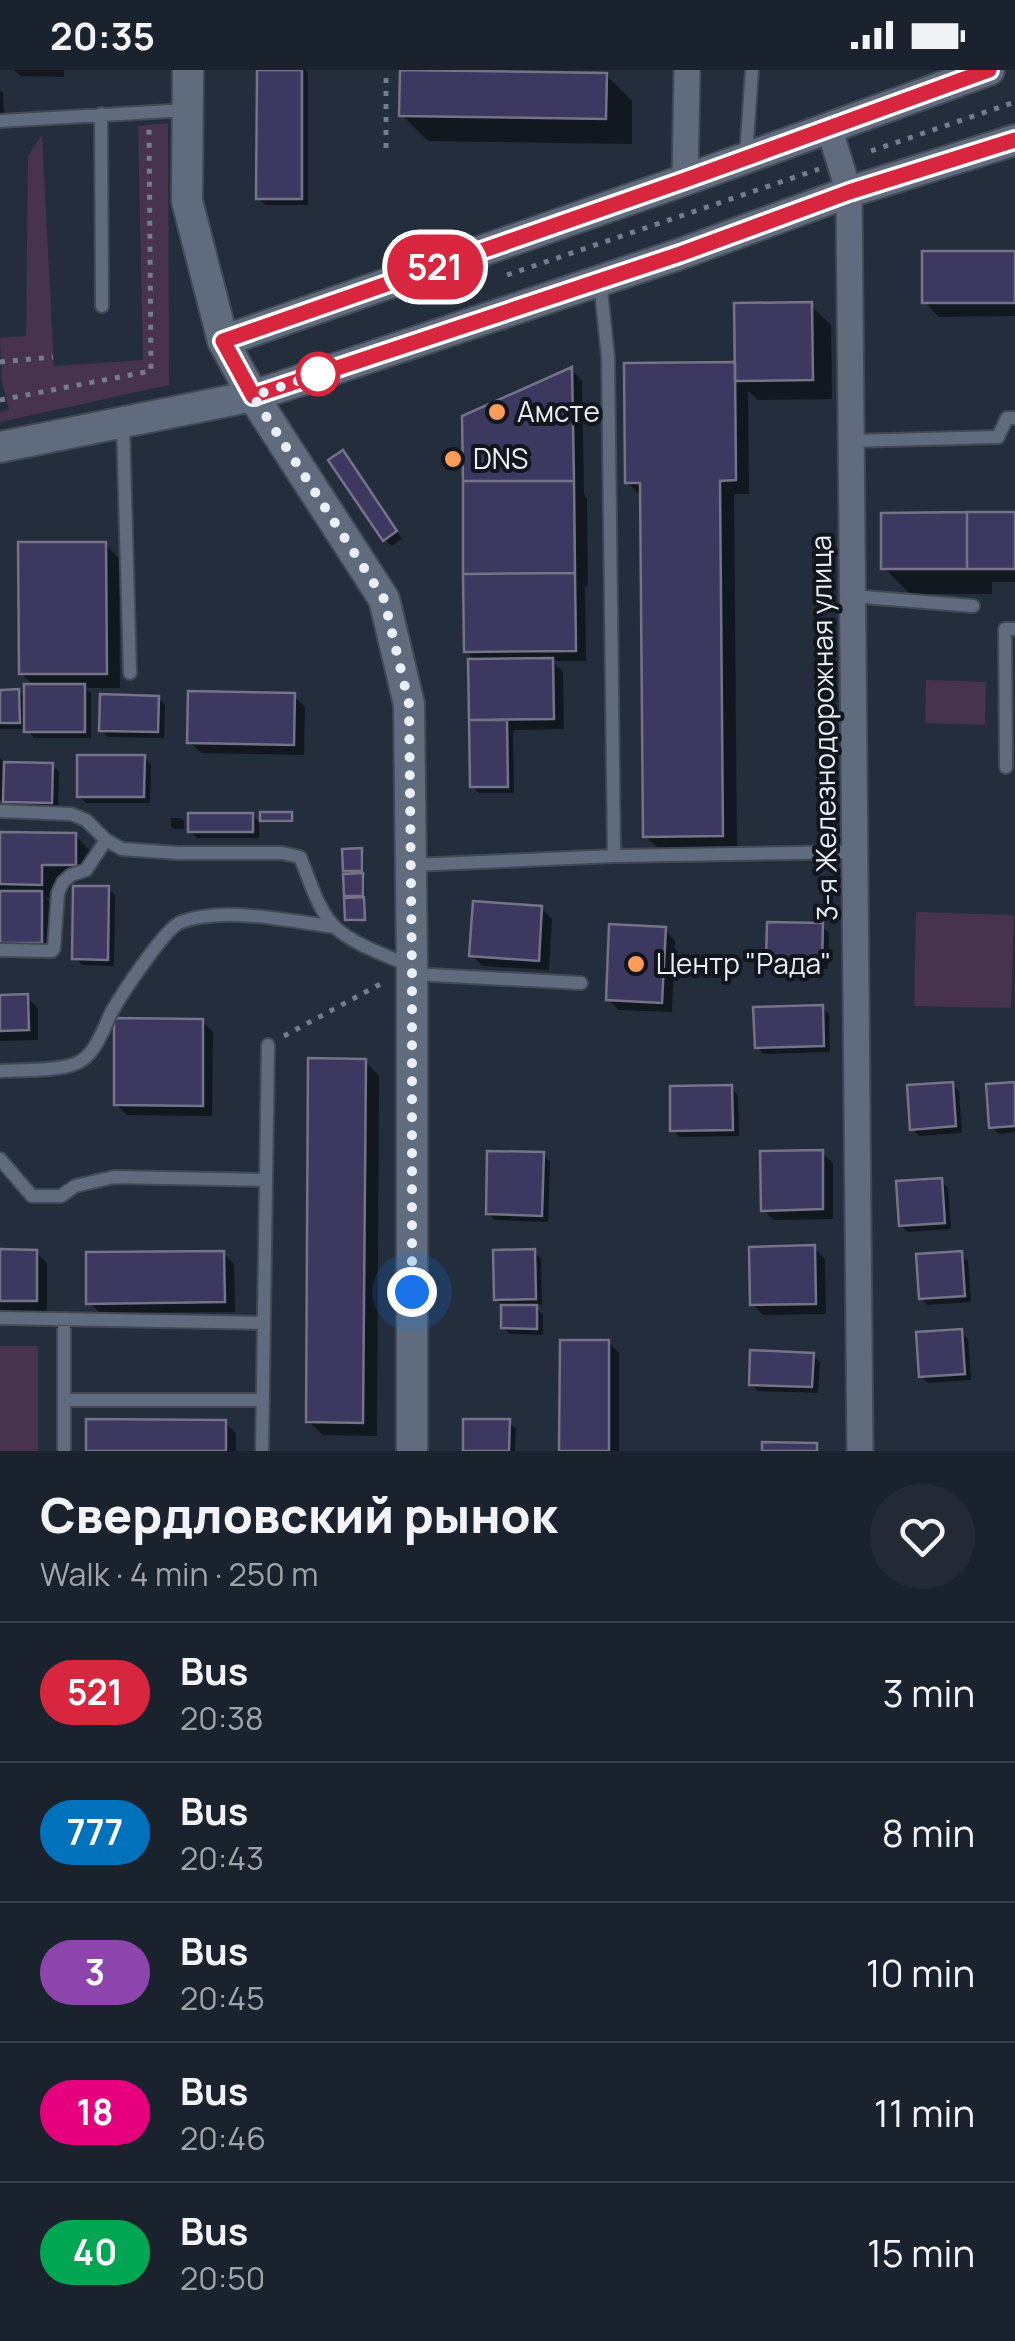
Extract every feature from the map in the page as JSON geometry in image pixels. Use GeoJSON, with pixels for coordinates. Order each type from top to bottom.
{"type":"FeatureCollection","features":[{"type":"Feature","properties":{"kind":"street"},"geometry":{"type":"LineString","coordinates":[[188,70],[187,201],[223,341],[253,396],[384,599],[409,704],[412,1451]]}},
{"type":"Feature","properties":{"kind":"street"},"geometry":{"type":"LineString","coordinates":[[685,180],[687,70]]}},
{"type":"Feature","properties":{"kind":"street"},"geometry":{"type":"LineString","coordinates":[[223,341],[829,128],[942,79],[989,70]]}},
{"type":"Feature","properties":{"kind":"street","name":"3-я Железнодорожная улица"},"geometry":{"type":"LineString","coordinates":[[829,128],[849,192],[860,1451]]}},
{"type":"Feature","properties":{"kind":"street"},"geometry":{"type":"LineString","coordinates":[[0,447],[253,396],[680,254],[849,192],[1015,140]]}},
{"type":"Feature","properties":{"kind":"lane"},"geometry":{"type":"LineString","coordinates":[[746,158],[752,70]]}},
{"type":"Feature","properties":{"kind":"lane"},"geometry":{"type":"LineString","coordinates":[[0,121],[188,110]]}},
{"type":"Feature","properties":{"kind":"lane"},"geometry":{"type":"LineString","coordinates":[[101,114],[102,306]]}},
{"type":"Feature","properties":{"kind":"lane"},"geometry":{"type":"LineString","coordinates":[[600,281],[608,358],[614,856]]}},
{"type":"Feature","properties":{"kind":"lane"},"geometry":{"type":"LineString","coordinates":[[851,441],[998,437],[1007,418],[1015,418]]}},
{"type":"Feature","properties":{"kind":"lane"},"geometry":{"type":"LineString","coordinates":[[122,422],[130,674]]}},
{"type":"Feature","properties":{"kind":"lane"},"geometry":{"type":"LineString","coordinates":[[852,596],[973,606]]}},
{"type":"Feature","properties":{"kind":"lane"},"geometry":{"type":"LineString","coordinates":[[1006,767],[1005,629],[1015,629]]}},
{"type":"Feature","properties":{"kind":"lane"},"geometry":{"type":"LineString","coordinates":[[0,811],[71,814],[86,820],[106,840],[122,849],[294,854],[300,857],[324,912],[336,927],[412,971],[581,982]]}},
{"type":"Feature","properties":{"kind":"lane"},"geometry":{"type":"LineString","coordinates":[[0,950],[54,948],[58,893],[63,882],[86,870],[106,840]]}},
{"type":"Feature","properties":{"kind":"lane"},"geometry":{"type":"LineString","coordinates":[[411,865],[614,856],[855,852]]}},
{"type":"Feature","properties":{"kind":"lane"},"geometry":{"type":"LineString","coordinates":[[0,1071],[73,1066],[84,1059],[164,935],[178,922],[222,915],[336,927]]}},
{"type":"Feature","properties":{"kind":"lane"},"geometry":{"type":"LineString","coordinates":[[262,1451],[268,1045]]}},
{"type":"Feature","properties":{"kind":"lane"},"geometry":{"type":"LineString","coordinates":[[0,1159],[32,1196],[61,1196],[75,1186],[114,1176],[266,1180]]}},
{"type":"Feature","properties":{"kind":"lane"},"geometry":{"type":"LineString","coordinates":[[0,1318],[264,1323]]}},
{"type":"Feature","properties":{"kind":"lane"},"geometry":{"type":"LineString","coordinates":[[64,1319],[64,1451]]}},
{"type":"Feature","properties":{"kind":"lane"},"geometry":{"type":"LineString","coordinates":[[64,1400],[262,1400]]}},
{"type":"Feature","properties":{"kind":"path"},"geometry":{"type":"LineString","coordinates":[[386,70],[386,148]]}},
{"type":"Feature","properties":{"kind":"path"},"geometry":{"type":"LineString","coordinates":[[871,151],[1015,102]]}},
{"type":"Feature","properties":{"kind":"path"},"geometry":{"type":"LineString","coordinates":[[0,400],[151,371],[149,112]]}},
{"type":"Feature","properties":{"kind":"path"},"geometry":{"type":"LineString","coordinates":[[496,279],[826,167]]}},
{"type":"Feature","properties":{"kind":"path"},"geometry":{"type":"LineString","coordinates":[[0,362],[53,357]]}},
{"type":"Feature","properties":{"kind":"path"},"geometry":{"type":"LineString","coordinates":[[268,1045],[412,971]]}},
{"type":"Feature","properties":{"kind":"shaded area"},"geometry":{"type":"Polygon","coordinates":[[[168,123],[169,385],[0,422],[0,412],[9,410],[2,382],[0,338],[26,336],[28,156],[42,135],[54,366],[143,360],[138,126],[168,123]]]}},
{"type":"Feature","properties":{"kind":"shaded area"},"geometry":{"type":"Polygon","coordinates":[[[926,680],[986,682],[985,725],[925,723],[926,680]]]}},
{"type":"Feature","properties":{"kind":"shaded area"},"geometry":{"type":"Polygon","coordinates":[[[916,912],[1014,915],[1011,1008],[914,1006],[916,912]]]}},
{"type":"Feature","properties":{"kind":"shaded area"},"geometry":{"type":"Polygon","coordinates":[[[0,1346],[38,1346],[38,1451],[0,1451],[0,1346]]]}},
{"type":"Feature","properties":{"kind":"building"},"geometry":{"type":"Polygon","coordinates":[[[257,70],[302,70],[302,199],[256,199],[257,70]]]}},
{"type":"Feature","properties":{"kind":"building"},"geometry":{"type":"Polygon","coordinates":[[[400,70],[607,73],[606,119],[399,116],[400,70]]]}},
{"type":"Feature","properties":{"kind":"building"},"geometry":{"type":"Polygon","coordinates":[[[922,251],[1015,251],[1015,303],[922,303],[922,251]]]}},
{"type":"Feature","properties":{"kind":"building"},"geometry":{"type":"Polygon","coordinates":[[[812,302],[813,380],[735,381],[734,303],[812,302]]]}},
{"type":"Feature","properties":{"kind":"building"},"geometry":{"type":"Polygon","coordinates":[[[735,362],[736,480],[720,481],[723,836],[643,837],[640,483],[625,483],[624,363],[735,362]]]}},
{"type":"Feature","properties":{"kind":"building"},"geometry":{"type":"Polygon","coordinates":[[[572,367],[574,481],[463,481],[462,416],[572,367]]]}},
{"type":"Feature","properties":{"kind":"building"},"geometry":{"type":"Polygon","coordinates":[[[343,450],[397,531],[383,541],[328,460],[343,450]]]}},
{"type":"Feature","properties":{"kind":"building"},"geometry":{"type":"Polygon","coordinates":[[[463,481],[574,481],[575,573],[463,574],[463,481]]]}},
{"type":"Feature","properties":{"kind":"building"},"geometry":{"type":"Polygon","coordinates":[[[967,512],[1015,512],[1015,569],[967,569],[967,512]]]}},
{"type":"Feature","properties":{"kind":"building"},"geometry":{"type":"Polygon","coordinates":[[[967,512],[967,569],[881,569],[881,513],[967,512]]]}},
{"type":"Feature","properties":{"kind":"building"},"geometry":{"type":"Polygon","coordinates":[[[18,542],[106,542],[107,674],[19,674],[18,542]]]}},
{"type":"Feature","properties":{"kind":"building"},"geometry":{"type":"Polygon","coordinates":[[[575,573],[576,651],[464,652],[463,574],[575,573]]]}},
{"type":"Feature","properties":{"kind":"building"},"geometry":{"type":"Polygon","coordinates":[[[553,658],[554,719],[469,720],[468,659],[553,658]]]}},
{"type":"Feature","properties":{"kind":"building"},"geometry":{"type":"Polygon","coordinates":[[[24,684],[85,684],[85,732],[24,732],[24,684]]]}},
{"type":"Feature","properties":{"kind":"building"},"geometry":{"type":"Polygon","coordinates":[[[19,689],[20,723],[0,723],[0,690],[19,689]]]}},
{"type":"Feature","properties":{"kind":"building"},"geometry":{"type":"Polygon","coordinates":[[[188,691],[295,693],[294,745],[187,743],[188,691]]]}},
{"type":"Feature","properties":{"kind":"building"},"geometry":{"type":"Polygon","coordinates":[[[100,694],[159,696],[158,732],[99,731],[100,694]]]}},
{"type":"Feature","properties":{"kind":"building"},"geometry":{"type":"Polygon","coordinates":[[[469,720],[507,720],[508,787],[470,787],[469,720]]]}},
{"type":"Feature","properties":{"kind":"building"},"geometry":{"type":"Polygon","coordinates":[[[77,755],[145,755],[144,797],[77,797],[77,755]]]}},
{"type":"Feature","properties":{"kind":"building"},"geometry":{"type":"Polygon","coordinates":[[[4,762],[53,763],[52,803],[3,802],[4,762]]]}},
{"type":"Feature","properties":{"kind":"building"},"geometry":{"type":"Polygon","coordinates":[[[260,812],[292,812],[292,821],[260,821],[260,812]]]}},
{"type":"Feature","properties":{"kind":"building"},"geometry":{"type":"Polygon","coordinates":[[[188,813],[253,813],[253,832],[188,832],[188,813]]]}},
{"type":"Feature","properties":{"kind":"building"},"geometry":{"type":"Polygon","coordinates":[[[0,832],[76,833],[76,865],[42,865],[42,885],[0,884],[0,832]]]}},
{"type":"Feature","properties":{"kind":"building"},"geometry":{"type":"Polygon","coordinates":[[[362,848],[362,871],[343,871],[342,849],[362,848]]]}},
{"type":"Feature","properties":{"kind":"building"},"geometry":{"type":"Polygon","coordinates":[[[363,873],[363,896],[344,896],[343,874],[363,873]]]}},
{"type":"Feature","properties":{"kind":"building"},"geometry":{"type":"Polygon","coordinates":[[[73,886],[109,886],[108,960],[72,959],[73,886]]]}},
{"type":"Feature","properties":{"kind":"building"},"geometry":{"type":"Polygon","coordinates":[[[0,891],[42,891],[42,943],[0,943],[0,891]]]}},
{"type":"Feature","properties":{"kind":"building"},"geometry":{"type":"Polygon","coordinates":[[[364,897],[365,920],[345,920],[344,898],[364,897]]]}},
{"type":"Feature","properties":{"kind":"building"},"geometry":{"type":"Polygon","coordinates":[[[473,901],[542,906],[539,961],[469,956],[473,901]]]}},
{"type":"Feature","properties":{"kind":"building"},"geometry":{"type":"Polygon","coordinates":[[[767,922],[823,923],[822,963],[766,961],[767,922]]]}},
{"type":"Feature","properties":{"kind":"building","name":"Центр \"Рада\""},"geometry":{"type":"Polygon","coordinates":[[[609,924],[666,927],[662,1003],[606,1000],[609,924]]]}},
{"type":"Feature","properties":{"kind":"building"},"geometry":{"type":"Polygon","coordinates":[[[28,994],[29,1030],[0,1031],[0,995],[28,994]]]}},
{"type":"Feature","properties":{"kind":"building"},"geometry":{"type":"Polygon","coordinates":[[[823,1005],[824,1046],[755,1048],[753,1007],[823,1005]]]}},
{"type":"Feature","properties":{"kind":"building"},"geometry":{"type":"Polygon","coordinates":[[[114,1018],[203,1019],[203,1106],[114,1105],[114,1018]]]}},
{"type":"Feature","properties":{"kind":"building"},"geometry":{"type":"Polygon","coordinates":[[[308,1058],[366,1059],[363,1423],[306,1422],[308,1058]]]}},
{"type":"Feature","properties":{"kind":"building"},"geometry":{"type":"Polygon","coordinates":[[[953,1082],[956,1126],[910,1130],[907,1085],[953,1082]]]}},
{"type":"Feature","properties":{"kind":"building"},"geometry":{"type":"Polygon","coordinates":[[[1015,1082],[1015,1126],[989,1128],[986,1084],[1015,1082]]]}},
{"type":"Feature","properties":{"kind":"building"},"geometry":{"type":"Polygon","coordinates":[[[732,1085],[733,1130],[670,1131],[670,1086],[732,1085]]]}},
{"type":"Feature","properties":{"kind":"building"},"geometry":{"type":"Polygon","coordinates":[[[823,1150],[823,1209],[761,1211],[760,1151],[823,1150]]]}},
{"type":"Feature","properties":{"kind":"building"},"geometry":{"type":"Polygon","coordinates":[[[487,1151],[544,1152],[542,1216],[486,1214],[487,1151]]]}},
{"type":"Feature","properties":{"kind":"building"},"geometry":{"type":"Polygon","coordinates":[[[942,1178],[945,1223],[899,1226],[896,1181],[942,1178]]]}},
{"type":"Feature","properties":{"kind":"building"},"geometry":{"type":"Polygon","coordinates":[[[815,1245],[816,1304],[750,1305],[749,1247],[815,1245]]]}},
{"type":"Feature","properties":{"kind":"building"},"geometry":{"type":"Polygon","coordinates":[[[0,1249],[37,1250],[37,1301],[0,1301],[0,1249]]]}},
{"type":"Feature","properties":{"kind":"building"},"geometry":{"type":"Polygon","coordinates":[[[535,1249],[536,1299],[494,1300],[493,1250],[535,1249]]]}},
{"type":"Feature","properties":{"kind":"building"},"geometry":{"type":"Polygon","coordinates":[[[224,1251],[225,1302],[86,1304],[86,1252],[224,1251]]]}},
{"type":"Feature","properties":{"kind":"building"},"geometry":{"type":"Polygon","coordinates":[[[962,1251],[965,1296],[919,1299],[916,1254],[962,1251]]]}},
{"type":"Feature","properties":{"kind":"building"},"geometry":{"type":"Polygon","coordinates":[[[501,1305],[537,1305],[537,1329],[501,1328],[501,1305]]]}},
{"type":"Feature","properties":{"kind":"building"},"geometry":{"type":"Polygon","coordinates":[[[962,1329],[965,1374],[919,1377],[916,1332],[962,1329]]]}},
{"type":"Feature","properties":{"kind":"building"},"geometry":{"type":"Polygon","coordinates":[[[560,1340],[609,1340],[609,1451],[559,1451],[560,1340]]]}},
{"type":"Feature","properties":{"kind":"building"},"geometry":{"type":"Polygon","coordinates":[[[750,1350],[814,1353],[812,1387],[749,1385],[750,1350]]]}},
{"type":"Feature","properties":{"kind":"building"},"geometry":{"type":"Polygon","coordinates":[[[86,1419],[226,1420],[226,1451],[86,1451],[86,1419]]]}},
{"type":"Feature","properties":{"kind":"building"},"geometry":{"type":"Polygon","coordinates":[[[463,1419],[510,1419],[509,1451],[463,1451],[463,1419]]]}},
{"type":"Feature","properties":{"kind":"building"},"geometry":{"type":"Polygon","coordinates":[[[762,1442],[817,1443],[817,1451],[762,1451],[762,1442]]]}},
{"type":"Feature","properties":{"kind":"bus line","name":"521"},"geometry":{"type":"LineString","coordinates":[[989,70],[223,341],[253,396],[680,254],[849,192],[1015,140]]}},
{"type":"Feature","properties":{"kind":"place","name":"Амсте"},"geometry":{"type":"Point","coordinates":[497,412]}},
{"type":"Feature","properties":{"kind":"place","name":"DNS"},"geometry":{"type":"Point","coordinates":[453,459]}},
{"type":"Feature","properties":{"kind":"place","name":"Центр \"Рада\""},"geometry":{"type":"Point","coordinates":[636,964]}},
{"type":"Feature","properties":{"kind":"route"},"geometry":{"type":"LineString","coordinates":[[318,374],[325,372],[253,396],[384,599],[409,704],[412,1292]]}}]}
